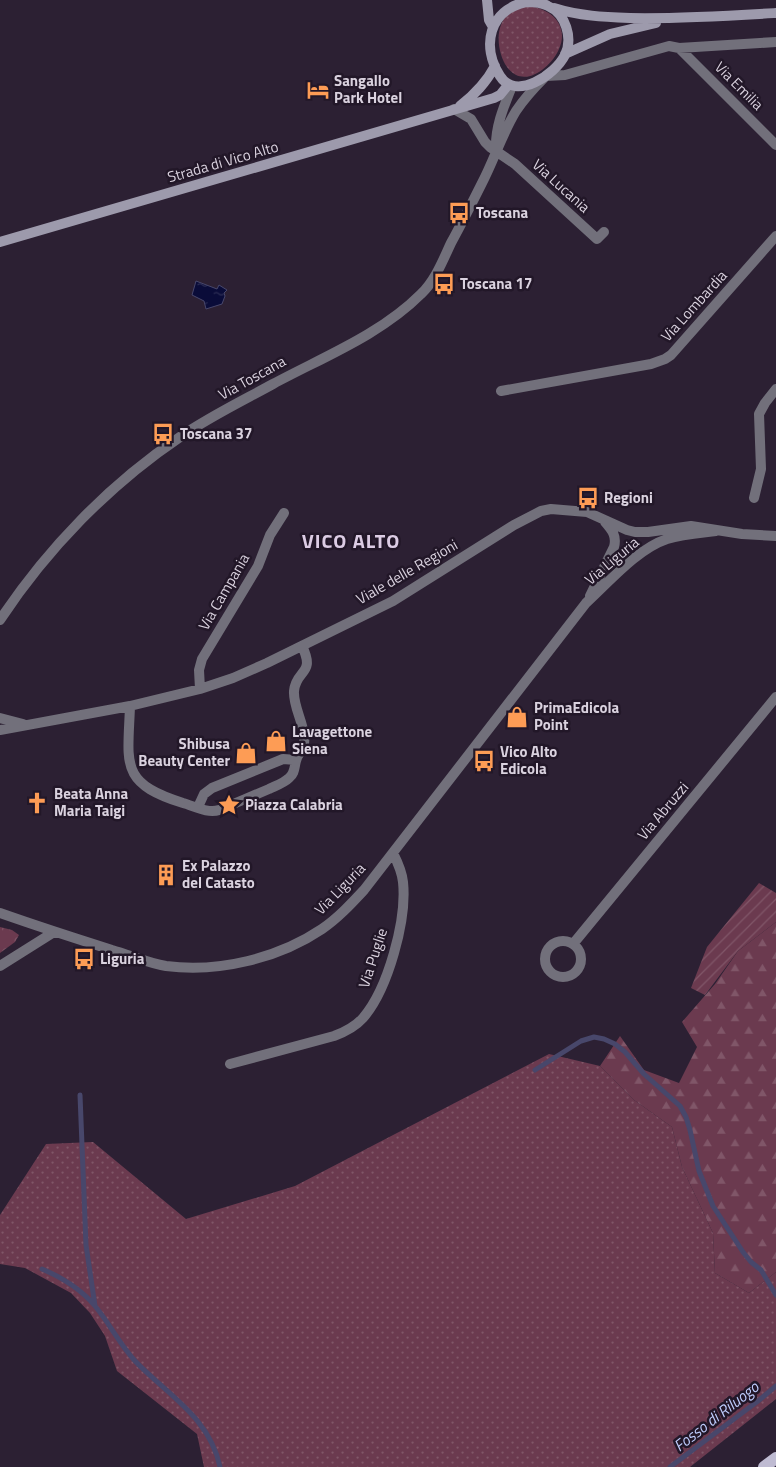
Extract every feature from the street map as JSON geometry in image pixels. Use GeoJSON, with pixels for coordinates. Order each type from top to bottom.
{"type":"FeatureCollection","features":[{"type":"Feature","properties":{"kind":"main road"},"geometry":{"type":"LineString","coordinates":[[764,1467],[776,1458]]}},
{"type":"Feature","properties":{"kind":"street"},"geometry":{"type":"LineString","coordinates":[[487,0],[489,20],[493,27]]}},
{"type":"Feature","properties":{"kind":"street"},"geometry":{"type":"LineString","coordinates":[[510,85],[503,80],[495,66],[491,42],[495,21],[502,13],[516,4],[536,1],[566,12],[589,16],[672,19],[776,13]]}},
{"type":"Feature","properties":{"kind":"street"},"geometry":{"type":"LineString","coordinates":[[545,77],[554,70],[565,54],[568,33],[557,12],[549,6]]}},
{"type":"Feature","properties":{"kind":"street"},"geometry":{"type":"LineString","coordinates":[[565,54],[610,34],[672,19]]}},
{"type":"Feature","properties":{"kind":"street","name":"Strada di Vico Alto"},"geometry":{"type":"LineString","coordinates":[[0,242],[494,98],[510,85],[528,85],[545,77],[565,75],[665,47],[673,46],[680,48],[776,42]]}},
{"type":"Feature","properties":{"kind":"street","name":"Via Emilia"},"geometry":{"type":"LineString","coordinates":[[680,48],[776,145]]}},
{"type":"Feature","properties":{"kind":"street","name":"Strada di Vico Alto"},"geometry":{"type":"LineString","coordinates":[[454,109],[480,89],[495,66]]}},
{"type":"Feature","properties":{"kind":"street","name":"Via Toscana"},"geometry":{"type":"LineString","coordinates":[[0,620],[24,586],[66,536],[105,497],[163,449],[204,422],[311,363],[369,334],[387,322],[422,293],[435,275],[516,111],[545,77]]}},
{"type":"Feature","properties":{"kind":"street","name":"Via Toscana"},"geometry":{"type":"LineString","coordinates":[[496,153],[499,121],[510,85]]}},
{"type":"Feature","properties":{"kind":"street"},"geometry":{"type":"LineString","coordinates":[[454,109],[471,119],[485,142],[496,153]]}},
{"type":"Feature","properties":{"kind":"street","name":"Via Lucania"},"geometry":{"type":"LineString","coordinates":[[496,153],[508,159],[519,168],[597,239],[604,232]]}},
{"type":"Feature","properties":{"kind":"street","name":"Via Lombardia"},"geometry":{"type":"LineString","coordinates":[[502,390],[651,364],[665,359],[671,355],[776,236]]}},
{"type":"Feature","properties":{"kind":"street"},"geometry":{"type":"LineString","coordinates":[[754,498],[761,469],[759,414],[776,389]]}},
{"type":"Feature","properties":{"kind":"street","name":"Viale delle Regioni"},"geometry":{"type":"LineString","coordinates":[[0,730],[130,706],[200,689],[249,671],[401,597],[514,525],[538,512],[551,509],[590,512],[635,532],[648,532],[686,526],[716,531],[776,536]]}},
{"type":"Feature","properties":{"kind":"street","name":"Via Campania"},"geometry":{"type":"LineString","coordinates":[[200,689],[199,670],[202,659],[258,566],[270,535],[284,513]]}},
{"type":"Feature","properties":{"kind":"street","name":"Via Liguria"},"geometry":{"type":"LineString","coordinates":[[586,603],[613,552],[615,543],[613,530],[602,518]]}},
{"type":"Feature","properties":{"kind":"street","name":"Via Liguria"},"geometry":{"type":"LineString","coordinates":[[0,913],[54,932],[165,966],[218,965],[256,958],[293,946],[324,928],[352,903],[393,853],[586,603],[616,575],[653,546],[680,536],[716,531]]}},
{"type":"Feature","properties":{"kind":"street"},"geometry":{"type":"LineString","coordinates":[[130,706],[128,755],[130,768],[135,776],[145,786],[158,794],[208,812],[215,812],[286,781],[294,771],[296,760],[303,749],[304,742],[294,693],[297,681],[308,664],[302,646]]}},
{"type":"Feature","properties":{"kind":"street","name":"Via Abruzzi"},"geometry":{"type":"LineString","coordinates":[[572,944],[776,697]]}},
{"type":"Feature","properties":{"kind":"street","name":"Viale delle Regioni"},"geometry":{"type":"LineString","coordinates":[[0,718],[26,725]]}},
{"type":"Feature","properties":{"kind":"street"},"geometry":{"type":"LineString","coordinates":[[198,807],[204,794],[212,788],[283,758],[296,760]]}},
{"type":"Feature","properties":{"kind":"street","name":"Via Puglie"},"geometry":{"type":"LineString","coordinates":[[230,1064],[334,1036],[348,1030],[362,1018],[376,999],[384,981],[398,930],[404,888],[399,864],[393,853]]}},
{"type":"Feature","properties":{"kind":"street"},"geometry":{"type":"LineString","coordinates":[[0,966],[54,932]]}},
{"type":"Feature","properties":{"kind":"green space"},"geometry":{"type":"Polygon","coordinates":[[[526,6],[542,10],[555,18],[562,32],[562,40],[559,49],[550,63],[536,74],[521,77],[514,74],[504,61],[499,47],[499,32],[504,19],[509,14],[526,6]]]}},
{"type":"Feature","properties":{"kind":"green space"},"geometry":{"type":"Polygon","coordinates":[[[759,883],[776,893],[776,922],[738,951],[705,995],[691,988],[707,947],[759,883]]]}},
{"type":"Feature","properties":{"kind":"green space"},"geometry":{"type":"Polygon","coordinates":[[[776,922],[776,1272],[749,1293],[715,1273],[713,1233],[682,1167],[672,1127],[634,1100],[600,1066],[620,1036],[644,1070],[679,1083],[697,1047],[682,1022],[715,984],[738,951],[776,922]]]}},
{"type":"Feature","properties":{"kind":"green space"},"geometry":{"type":"Polygon","coordinates":[[[0,927],[12,930],[19,935],[15,942],[0,953],[0,927]]]}},
{"type":"Feature","properties":{"kind":"green space"},"geometry":{"type":"Polygon","coordinates":[[[549,1054],[600,1066],[634,1100],[672,1127],[682,1167],[713,1233],[715,1273],[749,1293],[776,1272],[776,1399],[690,1467],[204,1467],[197,1434],[117,1371],[105,1336],[90,1313],[71,1293],[25,1268],[0,1264],[0,1215],[46,1144],[93,1142],[186,1219],[295,1186],[549,1054]]]}},
{"type":"Feature","properties":{"kind":"water"},"geometry":{"type":"Polygon","coordinates":[[[196,281],[217,289],[219,285],[227,290],[224,293],[225,296],[222,304],[206,309],[204,301],[192,295],[196,281]]]}},
{"type":"Feature","properties":{"kind":"waterway"},"geometry":{"type":"LineString","coordinates":[[535,1070],[581,1041],[594,1037],[615,1044],[625,1052],[644,1074],[680,1106],[690,1130],[699,1171],[713,1206],[743,1252],[761,1270],[776,1295]]}},
{"type":"Feature","properties":{"kind":"waterway"},"geometry":{"type":"LineString","coordinates":[[80,1095],[86,1245],[95,1306]]}},
{"type":"Feature","properties":{"kind":"waterway"},"geometry":{"type":"LineString","coordinates":[[42,1269],[71,1284],[90,1300],[136,1362],[197,1421],[215,1450],[220,1467]]}},
{"type":"Feature","properties":{"kind":"waterway","name":"Fosso di Riluogo"},"geometry":{"type":"LineString","coordinates":[[670,1467],[776,1386]]}},
{"type":"Feature","properties":{"kind":"place","name":"Sangallo Park Hotel"},"geometry":{"type":"Point","coordinates":[318,90]}},
{"type":"Feature","properties":{"kind":"place","name":"Toscana"},"geometry":{"type":"Point","coordinates":[459,213]}},
{"type":"Feature","properties":{"kind":"place","name":"Toscana 17"},"geometry":{"type":"Point","coordinates":[444,284]}},
{"type":"Feature","properties":{"kind":"place","name":"Toscana 37"},"geometry":{"type":"Point","coordinates":[163,434]}},
{"type":"Feature","properties":{"kind":"place","name":"Regioni"},"geometry":{"type":"Point","coordinates":[588,498]}},
{"type":"Feature","properties":{"kind":"place","name":"PrimaEdicola Point"},"geometry":{"type":"Point","coordinates":[517,717]}},
{"type":"Feature","properties":{"kind":"place","name":"Lavagettone Siena"},"geometry":{"type":"Point","coordinates":[276,741]}},
{"type":"Feature","properties":{"kind":"place","name":"Shibusa Beauty Center"},"geometry":{"type":"Point","coordinates":[246,753]}},
{"type":"Feature","properties":{"kind":"place","name":"Vico Alto Edicola"},"geometry":{"type":"Point","coordinates":[484,761]}},
{"type":"Feature","properties":{"kind":"place","name":"Beata Anna Maria Taigi"},"geometry":{"type":"Point","coordinates":[37,803]}},
{"type":"Feature","properties":{"kind":"place","name":"Piazza Calabria"},"geometry":{"type":"Point","coordinates":[229,805]}},
{"type":"Feature","properties":{"kind":"place","name":"Ex Palazzo del Catasto"},"geometry":{"type":"Point","coordinates":[166,875]}},
{"type":"Feature","properties":{"kind":"place","name":"Liguria"},"geometry":{"type":"Point","coordinates":[84,959]}},
{"type":"Feature","properties":{"kind":"district","name":"VICO ALTO"},"geometry":{"type":"Point","coordinates":[351,541]}}]}
